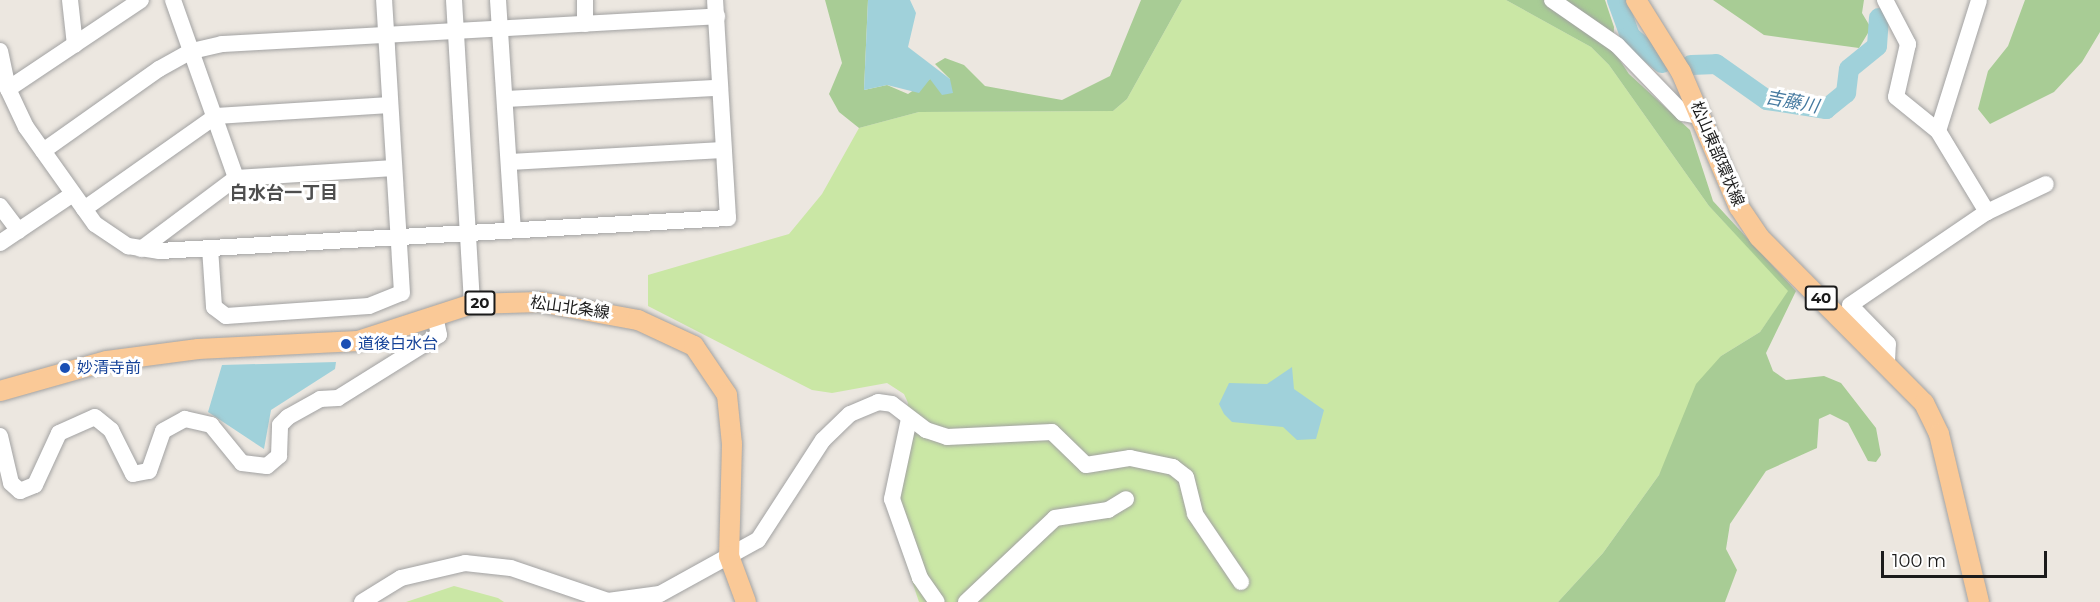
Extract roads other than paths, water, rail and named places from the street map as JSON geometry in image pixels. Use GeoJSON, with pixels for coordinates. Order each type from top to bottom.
{"type":"FeatureCollection","features":[{"type":"Feature","properties":{"kind":"main road","name":"松山東部環状線"},"geometry":{"type":"LineString","coordinates":[[1636,0],[1703,117],[1739,207],[1759,237],[1887,362],[1923,403],[1939,434],[1979,602]]}},
{"type":"Feature","properties":{"kind":"main road","name":"松山北条線"},"geometry":{"type":"LineString","coordinates":[[0,391],[107,361],[163,353],[332,346],[379,337],[472,304],[540,302],[586,309],[654,325],[699,351],[717,374],[729,408],[729,556],[746,602]]}},
{"type":"Feature","properties":{"kind":"street"},"geometry":{"type":"LineString","coordinates":[[70,0],[75,45]]}},
{"type":"Feature","properties":{"kind":"street"},"geometry":{"type":"LineString","coordinates":[[173,0],[216,116],[236,178]]}},
{"type":"Feature","properties":{"kind":"street"},"geometry":{"type":"LineString","coordinates":[[210,248],[214,307],[226,316],[369,306],[402,293],[384,0]]}},
{"type":"Feature","properties":{"kind":"street"},"geometry":{"type":"LineString","coordinates":[[454,0],[472,304]]}},
{"type":"Feature","properties":{"kind":"street"},"geometry":{"type":"LineString","coordinates":[[498,0],[513,230]]}},
{"type":"Feature","properties":{"kind":"street"},"geometry":{"type":"LineString","coordinates":[[585,0],[585,24]]}},
{"type":"Feature","properties":{"kind":"street"},"geometry":{"type":"LineString","coordinates":[[1552,0],[1617,45],[1683,112],[1703,117]]}},
{"type":"Feature","properties":{"kind":"street"},"geometry":{"type":"LineString","coordinates":[[1885,0],[1908,44],[1896,97],[1938,131],[1987,212]]}},
{"type":"Feature","properties":{"kind":"street"},"geometry":{"type":"LineString","coordinates":[[1938,131],[1979,0]]}},
{"type":"Feature","properties":{"kind":"street"},"geometry":{"type":"LineString","coordinates":[[8,89],[136,1]]}},
{"type":"Feature","properties":{"kind":"street"},"geometry":{"type":"LineString","coordinates":[[0,51],[8,89],[43,151],[73,194],[114,240],[141,249],[210,248],[728,218],[716,8],[585,24],[500,31],[222,44],[192,51],[43,151]]}},
{"type":"Feature","properties":{"kind":"street"},"geometry":{"type":"LineString","coordinates":[[506,99],[719,88]]}},
{"type":"Feature","properties":{"kind":"street"},"geometry":{"type":"LineString","coordinates":[[84,209],[216,116],[390,105]]}},
{"type":"Feature","properties":{"kind":"street"},"geometry":{"type":"LineString","coordinates":[[510,162],[723,150]]}},
{"type":"Feature","properties":{"kind":"street"},"geometry":{"type":"LineString","coordinates":[[141,249],[236,178],[394,168]]}},
{"type":"Feature","properties":{"kind":"street"},"geometry":{"type":"LineString","coordinates":[[1887,362],[1888,344],[1850,305],[1987,212],[2046,184]]}},
{"type":"Feature","properties":{"kind":"street"},"geometry":{"type":"LineString","coordinates":[[0,243],[73,194]]}},
{"type":"Feature","properties":{"kind":"street"},"geometry":{"type":"LineString","coordinates":[[0,206],[19,231]]}},
{"type":"Feature","properties":{"kind":"street"},"geometry":{"type":"LineString","coordinates":[[0,436],[11,483],[20,491],[35,485],[59,433],[95,417],[111,430],[133,474],[149,471],[163,432],[185,419],[212,425],[242,463],[267,466],[279,456],[280,425],[288,417],[320,399],[338,398],[439,335],[435,316]]}},
{"type":"Feature","properties":{"kind":"street"},"geometry":{"type":"LineString","coordinates":[[362,602],[401,578],[465,563],[511,568],[585,596],[630,602],[660,594],[729,556],[765,533],[823,440],[850,414],[878,402],[892,404],[926,430],[965,438],[1052,432],[1086,465],[1130,458],[1173,467],[1186,477],[1195,514],[1240,582]]}},
{"type":"Feature","properties":{"kind":"street"},"geometry":{"type":"LineString","coordinates":[[909,419],[892,499],[920,578],[937,602]]}},
{"type":"Feature","properties":{"kind":"street"},"geometry":{"type":"LineString","coordinates":[[966,602],[1055,518],[1108,510],[1126,498]]}},
{"type":"Feature","properties":{"kind":"water"},"geometry":{"type":"Polygon","coordinates":[[[868,0],[910,0],[916,13],[908,47],[950,79],[953,93],[942,95],[930,79],[919,93],[887,85],[864,90],[868,0]]]}},
{"type":"Feature","properties":{"kind":"water"},"geometry":{"type":"Polygon","coordinates":[[[336,362],[335,369],[271,410],[264,449],[208,412],[222,365],[336,362]]]}},
{"type":"Feature","properties":{"kind":"water"},"geometry":{"type":"Polygon","coordinates":[[[1292,367],[1294,389],[1324,410],[1316,439],[1297,440],[1283,427],[1232,422],[1224,414],[1219,404],[1229,383],[1267,384],[1292,367]]]}},
{"type":"Feature","properties":{"kind":"waterway","name":"吉藤川"},"geometry":{"type":"LineString","coordinates":[[1617,0],[1630,36],[1662,63]]}},
{"type":"Feature","properties":{"kind":"waterway","name":"吉藤川"},"geometry":{"type":"LineString","coordinates":[[1691,65],[1716,64],[1767,100],[1826,109],[1846,93],[1849,69],[1877,46],[1879,18]]}},
{"type":"Feature","properties":{"kind":"place","name":"道後白水台"},"geometry":{"type":"Point","coordinates":[346,344]}},
{"type":"Feature","properties":{"kind":"place","name":"妙清寺前"},"geometry":{"type":"Point","coordinates":[65,368]}},
{"type":"Feature","properties":{"kind":"district","name":"白水台一丁目"},"geometry":{"type":"Point","coordinates":[284,193]}}]}
